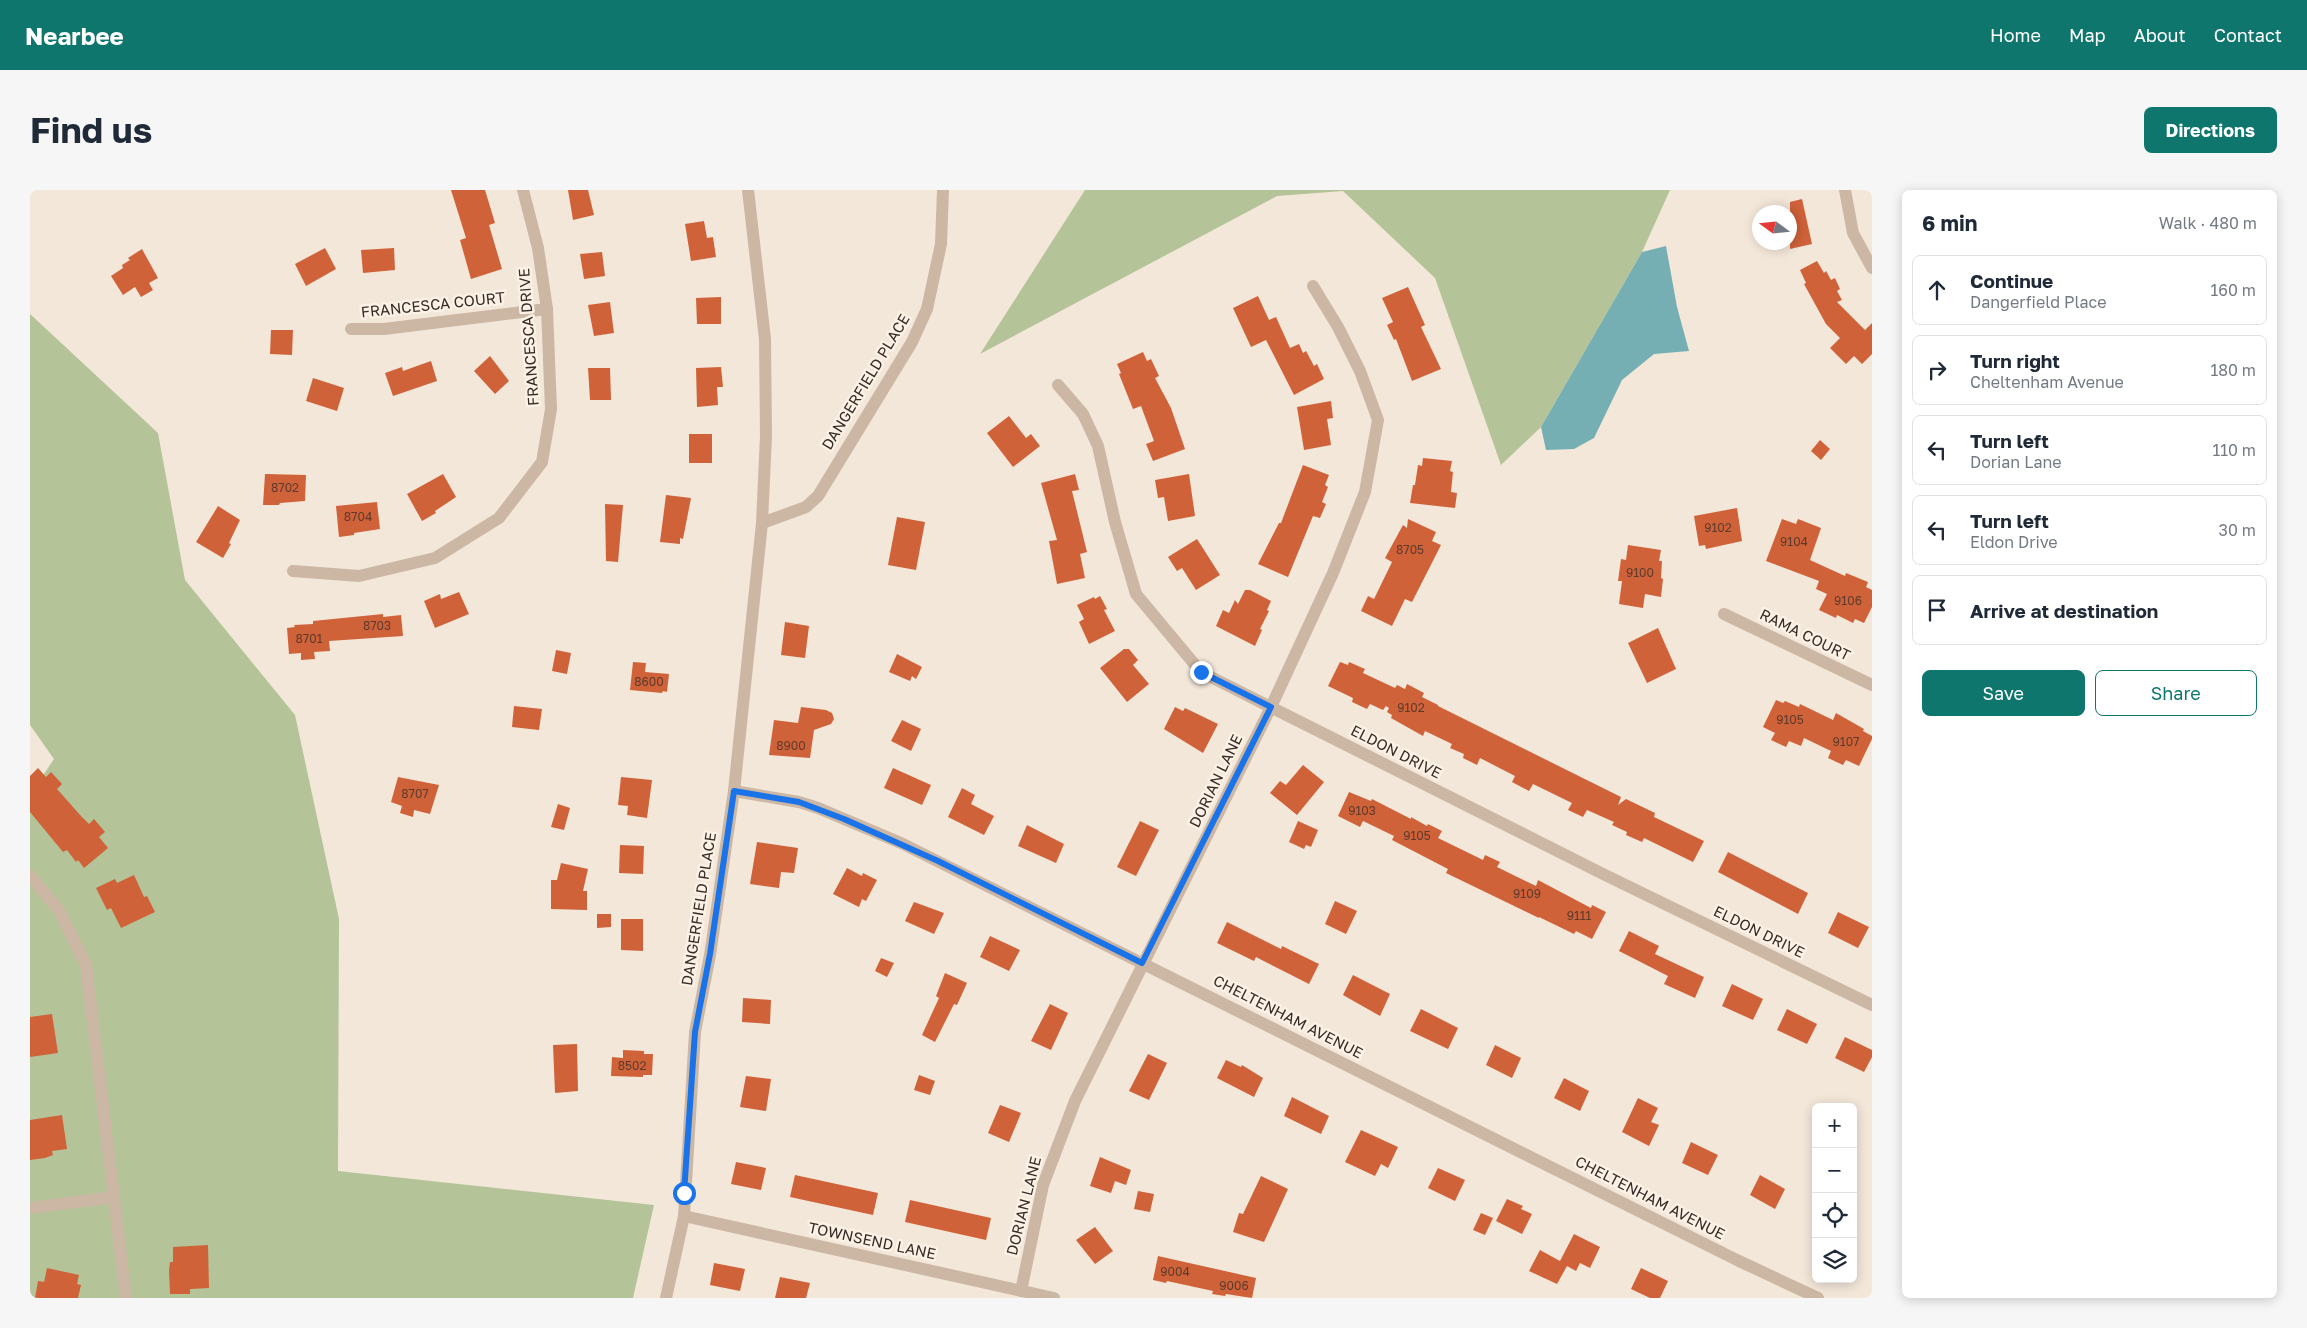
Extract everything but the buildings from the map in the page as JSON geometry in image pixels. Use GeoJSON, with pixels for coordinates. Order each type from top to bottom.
{"type":"FeatureCollection","features":[{"type":"Feature","properties":{"kind":"street","name":"FRANCESCA DRIVE"},"geometry":{"type":"LineString","coordinates":[[293,571],[359,576],[435,558],[499,518],[542,462],[551,409],[547,309],[538,248],[523,190]]}},
{"type":"Feature","properties":{"kind":"street","name":"DANGERFIELD PLACE"},"geometry":{"type":"LineString","coordinates":[[666,1298],[684,1216],[695,1032],[710,954],[734,791],[762,524],[766,436],[765,339],[748,190]]}},
{"type":"Feature","properties":{"kind":"street","name":"DANGERFIELD PLACE"},"geometry":{"type":"LineString","coordinates":[[762,524],[806,507],[818,496],[912,342],[927,308],[941,244],[943,190]]}},
{"type":"Feature","properties":{"kind":"street"},"geometry":{"type":"LineString","coordinates":[[1845,190],[1853,233],[1872,268]]}},
{"type":"Feature","properties":{"kind":"street","name":"DORIAN LANE"},"geometry":{"type":"LineString","coordinates":[[1021,1291],[1043,1185],[1075,1101],[1271,707],[1333,573],[1365,492],[1378,420],[1360,371],[1338,327],[1313,286]]}},
{"type":"Feature","properties":{"kind":"street","name":"FRANCESCA COURT"},"geometry":{"type":"LineString","coordinates":[[351,329],[384,329],[547,309]]}},
{"type":"Feature","properties":{"kind":"street","name":"ELDON DRIVE"},"geometry":{"type":"LineString","coordinates":[[1058,386],[1083,414],[1098,446],[1115,522],[1136,594],[1201,672],[1603,874],[1872,1005]]}},
{"type":"Feature","properties":{"kind":"street","name":"RAMA COURT"},"geometry":{"type":"LineString","coordinates":[[1724,614],[1872,685]]}},
{"type":"Feature","properties":{"kind":"street","name":"CHELTENHAM AVENUE"},"geometry":{"type":"LineString","coordinates":[[734,791],[799,802],[844,819],[938,861],[1739,1261],[1818,1298]]}},
{"type":"Feature","properties":{"kind":"street"},"geometry":{"type":"LineString","coordinates":[[30,876],[59,910],[86,965],[126,1298]]}},
{"type":"Feature","properties":{"kind":"street"},"geometry":{"type":"LineString","coordinates":[[30,1208],[113,1197]]}},
{"type":"Feature","properties":{"kind":"street","name":"TOWNSEND LANE"},"geometry":{"type":"LineString","coordinates":[[684,1216],[1054,1298]]}},
{"type":"Feature","properties":{"kind":"green space"},"geometry":{"type":"Polygon","coordinates":[[[1085,190],[1670,190],[1642,252],[1541,427],[1501,465],[1435,278],[1343,191],[1277,196],[980,354],[1085,190]]]}},
{"type":"Feature","properties":{"kind":"green space"},"geometry":{"type":"Polygon","coordinates":[[[30,314],[158,433],[185,580],[295,715],[339,919],[338,1171],[654,1205],[633,1298],[30,1298],[30,795],[54,759],[30,725],[30,314]]]}},
{"type":"Feature","properties":{"kind":"water"},"geometry":{"type":"Polygon","coordinates":[[[1666,246],[1677,307],[1689,351],[1654,354],[1622,380],[1594,438],[1574,449],[1546,450],[1541,427],[1642,252],[1666,246]]]}},
{"type":"Feature","properties":{"kind":"route"},"geometry":{"type":"LineString","coordinates":[[684,1193],[695,1032],[710,954],[734,791],[799,802],[818,808],[938,861],[1142,963],[1271,707],[1201,672]]}}]}
